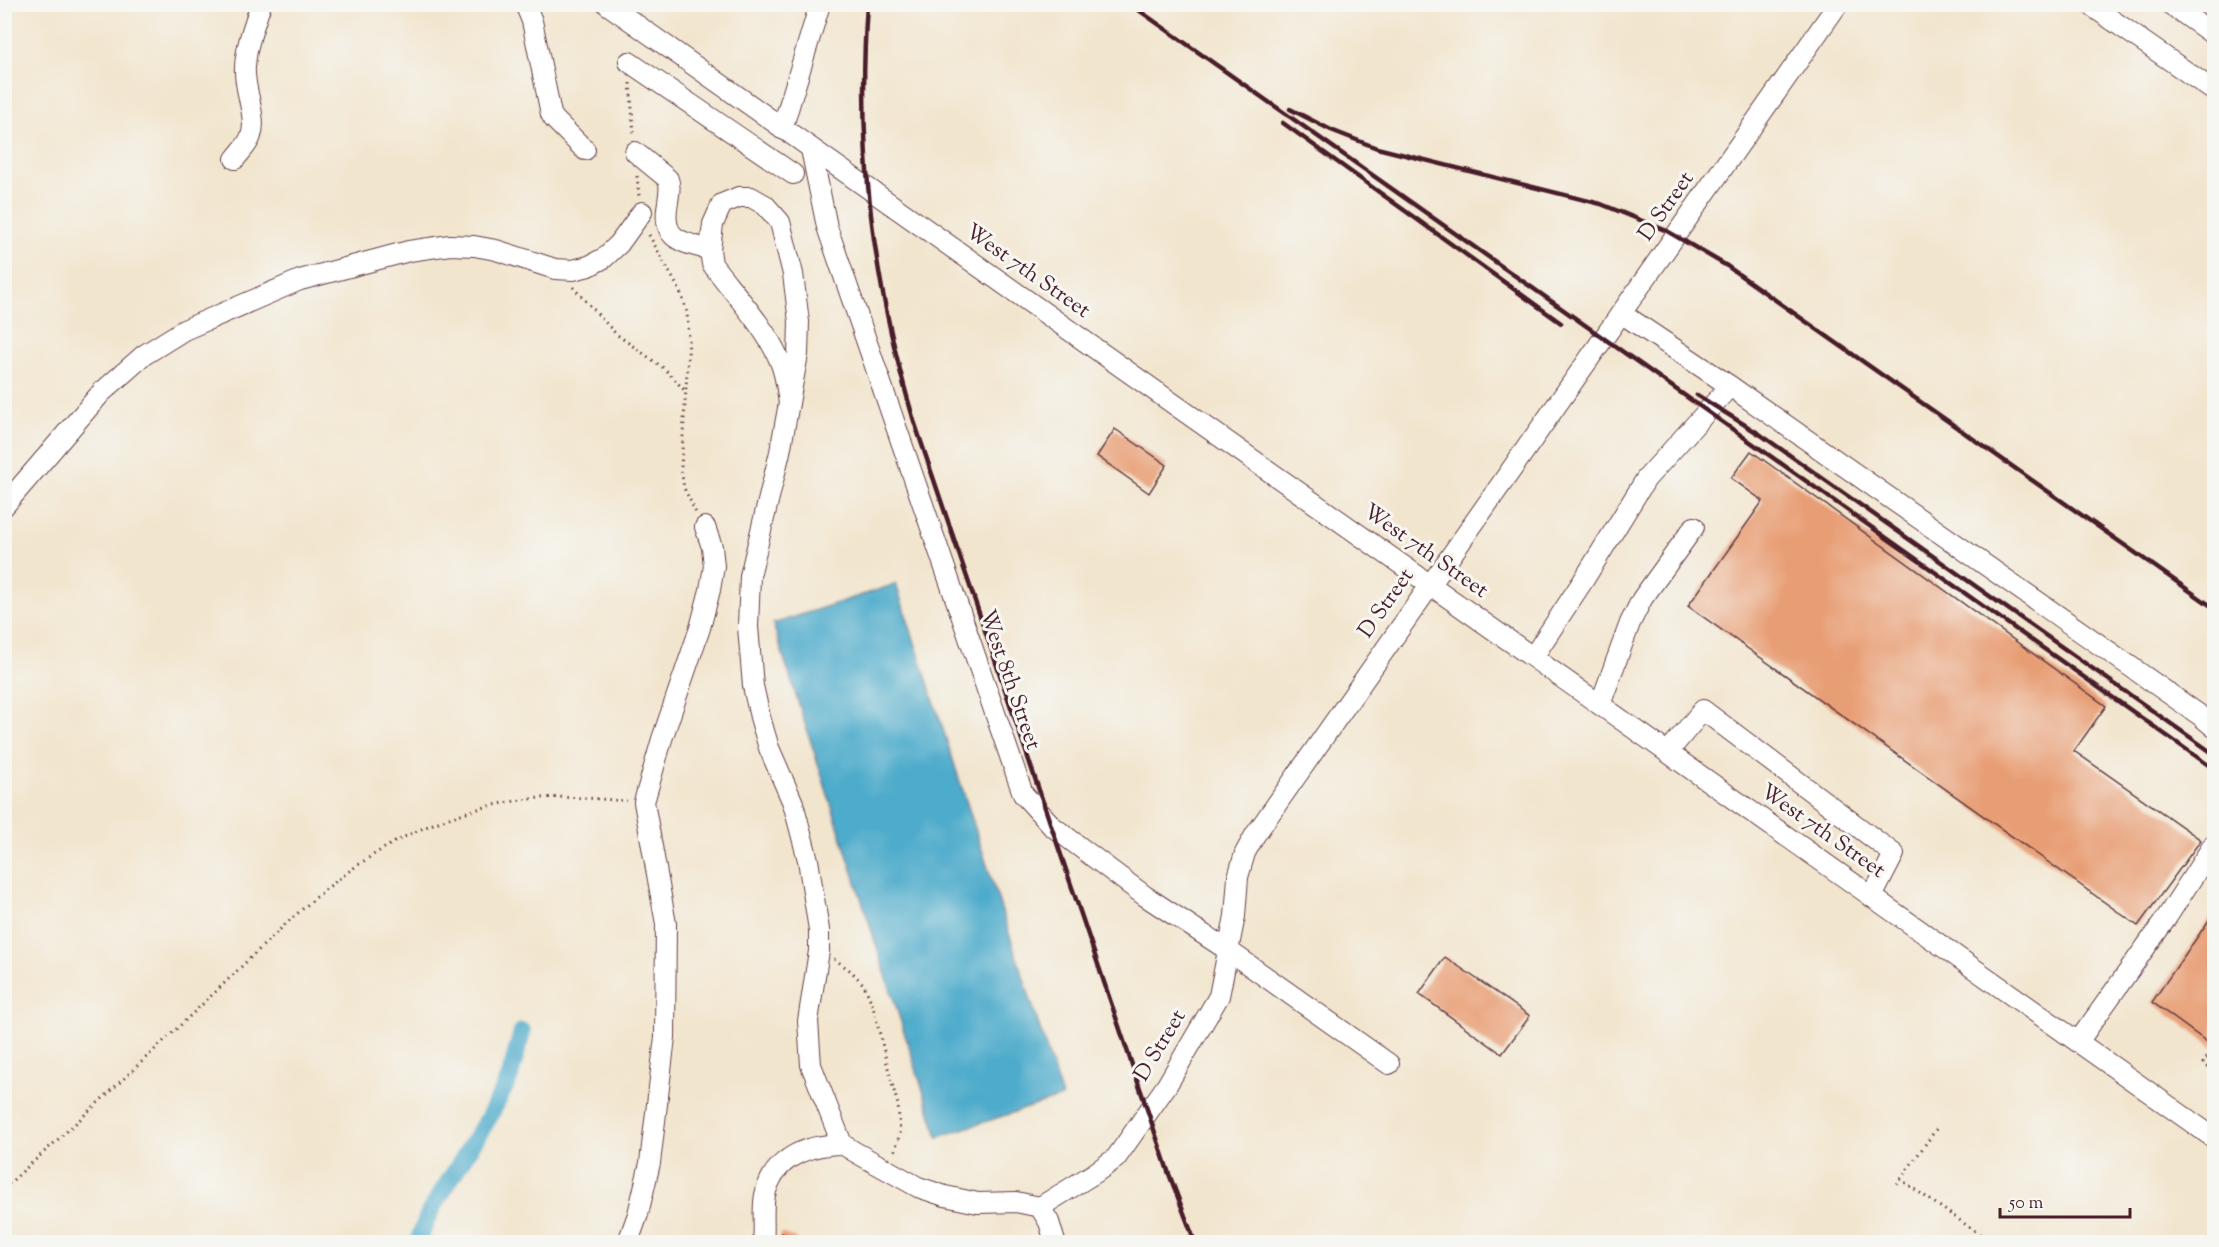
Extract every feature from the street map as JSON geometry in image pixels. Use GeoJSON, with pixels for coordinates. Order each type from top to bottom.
{"type":"FeatureCollection","features":[{"type":"Feature","properties":{"kind":"street"},"geometry":{"type":"LineString","coordinates":[[235,159],[247,144],[253,128],[245,84],[245,63],[261,4]]}},
{"type":"Feature","properties":{"kind":"street"},"geometry":{"type":"LineString","coordinates":[[525,4],[532,21],[554,119],[585,150]]}},
{"type":"Feature","properties":{"kind":"street","name":"West 7th Street"},"geometry":{"type":"LineString","coordinates":[[607,4],[2214,1138]]}},
{"type":"Feature","properties":{"kind":"street"},"geometry":{"type":"LineString","coordinates":[[782,129],[820,4]]}},
{"type":"Feature","properties":{"kind":"street","name":"D Street"},"geometry":{"type":"LineString","coordinates":[[1040,1207],[1116,1158],[1167,1085],[1219,996],[1235,916],[1238,877],[1245,853],[1255,835],[1838,4]]}},
{"type":"Feature","properties":{"kind":"street"},"geometry":{"type":"LineString","coordinates":[[2090,4],[2214,91]]}},
{"type":"Feature","properties":{"kind":"street"},"geometry":{"type":"LineString","coordinates":[[2170,4],[2214,35]]}},
{"type":"Feature","properties":{"kind":"street"},"geometry":{"type":"LineString","coordinates":[[629,62],[793,174]]}},
{"type":"Feature","properties":{"kind":"street","name":"West 8th Street"},"geometry":{"type":"LineString","coordinates":[[811,149],[827,227],[1023,794],[1052,826],[1145,896],[1229,951],[1389,1064]]}},
{"type":"Feature","properties":{"kind":"street"},"geometry":{"type":"LineString","coordinates":[[635,152],[668,178],[671,185],[666,212],[668,230],[674,237],[684,242],[710,250]]}},
{"type":"Feature","properties":{"kind":"street"},"geometry":{"type":"LineString","coordinates":[[789,404],[786,378],[779,358],[768,339],[712,264],[710,250],[713,224],[717,213],[722,204],[739,196],[752,197],[765,205],[780,222],[793,274],[799,322],[798,354],[789,404],[750,576],[749,657],[753,686],[769,748],[793,803],[802,836],[819,930],[819,951],[808,1021],[811,1065],[823,1101],[842,1144]]}},
{"type":"Feature","properties":{"kind":"street"},"geometry":{"type":"LineString","coordinates":[[4,506],[101,393],[144,355],[184,330],[300,280],[409,251],[450,245],[474,246],[555,269],[573,270],[589,266],[604,258],[619,244],[642,212]]}},
{"type":"Feature","properties":{"kind":"street"},"geometry":{"type":"LineString","coordinates":[[1621,313],[1730,386],[2214,727]]}},
{"type":"Feature","properties":{"kind":"street"},"geometry":{"type":"LineString","coordinates":[[1533,657],[1646,479],[1730,386]]}},
{"type":"Feature","properties":{"kind":"street"},"geometry":{"type":"LineString","coordinates":[[628,1242],[638,1214],[650,1163],[665,1037],[666,924],[644,802],[710,590],[714,566],[712,547],[705,527]]}},
{"type":"Feature","properties":{"kind":"street"},"geometry":{"type":"LineString","coordinates":[[1600,705],[1630,622],[1642,599],[1694,527]]}},
{"type":"Feature","properties":{"kind":"street"},"geometry":{"type":"LineString","coordinates":[[1668,752],[1703,710],[1894,854],[1872,897]]}},
{"type":"Feature","properties":{"kind":"street"},"geometry":{"type":"LineString","coordinates":[[2078,1042],[2164,920],[2214,844]]}},
{"type":"Feature","properties":{"kind":"street"},"geometry":{"type":"LineString","coordinates":[[763,1242],[765,1195],[776,1172],[785,1162],[807,1148],[842,1144],[918,1186],[945,1196],[978,1203],[1016,1202],[1040,1207],[1055,1242]]}},
{"type":"Feature","properties":{"kind":"path"},"geometry":{"type":"LineString","coordinates":[[629,62],[642,212],[650,236],[680,291],[687,312],[689,340],[681,468],[684,488],[705,527]]}},
{"type":"Feature","properties":{"kind":"path"},"geometry":{"type":"LineString","coordinates":[[555,269],[616,334],[665,369],[686,392]]}},
{"type":"Feature","properties":{"kind":"path"},"geometry":{"type":"LineString","coordinates":[[4,1188],[84,1117],[289,921],[357,866],[390,845],[420,830],[464,814],[502,804],[541,798],[644,802]]}},
{"type":"Feature","properties":{"kind":"path"},"geometry":{"type":"LineString","coordinates":[[819,951],[838,960],[851,971],[864,986],[873,1006],[900,1120],[897,1147],[887,1170]]}},
{"type":"Feature","properties":{"kind":"path"},"geometry":{"type":"LineString","coordinates":[[2214,1048],[2203,1064],[2214,1072]]}},
{"type":"Feature","properties":{"kind":"path"},"geometry":{"type":"LineString","coordinates":[[1897,1184],[1937,1128]]}},
{"type":"Feature","properties":{"kind":"path"},"geometry":{"type":"LineString","coordinates":[[1900,1179],[1991,1242]]}},
{"type":"Feature","properties":{"kind":"water"},"geometry":{"type":"Polygon","coordinates":[[[896,584],[1062,1097],[938,1137],[773,624],[896,584]]]}},
{"type":"Feature","properties":{"kind":"building"},"geometry":{"type":"Polygon","coordinates":[[[1115,429],[1167,465],[1149,493],[1097,456],[1115,429]]]}},
{"type":"Feature","properties":{"kind":"building"},"geometry":{"type":"Polygon","coordinates":[[[1751,451],[2106,706],[2074,751],[2201,840],[2138,926],[1688,606],[1763,501],[1731,478],[1751,451]]]}},
{"type":"Feature","properties":{"kind":"building"},"geometry":{"type":"Polygon","coordinates":[[[2214,913],[2214,1047],[2152,1002],[2214,913]]]}},
{"type":"Feature","properties":{"kind":"building"},"geometry":{"type":"Polygon","coordinates":[[[1445,957],[1530,1016],[1502,1054],[1419,994],[1445,957]]]}},
{"type":"Feature","properties":{"kind":"building"},"geometry":{"type":"Polygon","coordinates":[[[781,1233],[797,1238],[795,1242],[778,1242],[781,1233]]]}},
{"type":"Feature","properties":{"kind":"waterway"},"geometry":{"type":"LineString","coordinates":[[418,1242],[429,1213],[489,1117],[509,1079],[522,1032]]}},
{"type":"Feature","properties":{"kind":"railway"},"geometry":{"type":"LineString","coordinates":[[867,4],[864,112],[871,215],[888,317],[914,421],[1169,1174],[1195,1242]]}},
{"type":"Feature","properties":{"kind":"railway"},"geometry":{"type":"LineString","coordinates":[[1130,4],[2214,769]]}},
{"type":"Feature","properties":{"kind":"railway"},"geometry":{"type":"LineString","coordinates":[[1290,109],[1331,130],[1377,148],[1601,204],[1667,231],[1727,266],[2214,608]]}},
{"type":"Feature","properties":{"kind":"railway"},"geometry":{"type":"LineString","coordinates":[[1283,123],[1561,323]]}},
{"type":"Feature","properties":{"kind":"railway"},"geometry":{"type":"LineString","coordinates":[[1697,395],[1761,435],[2214,754]]}}]}
